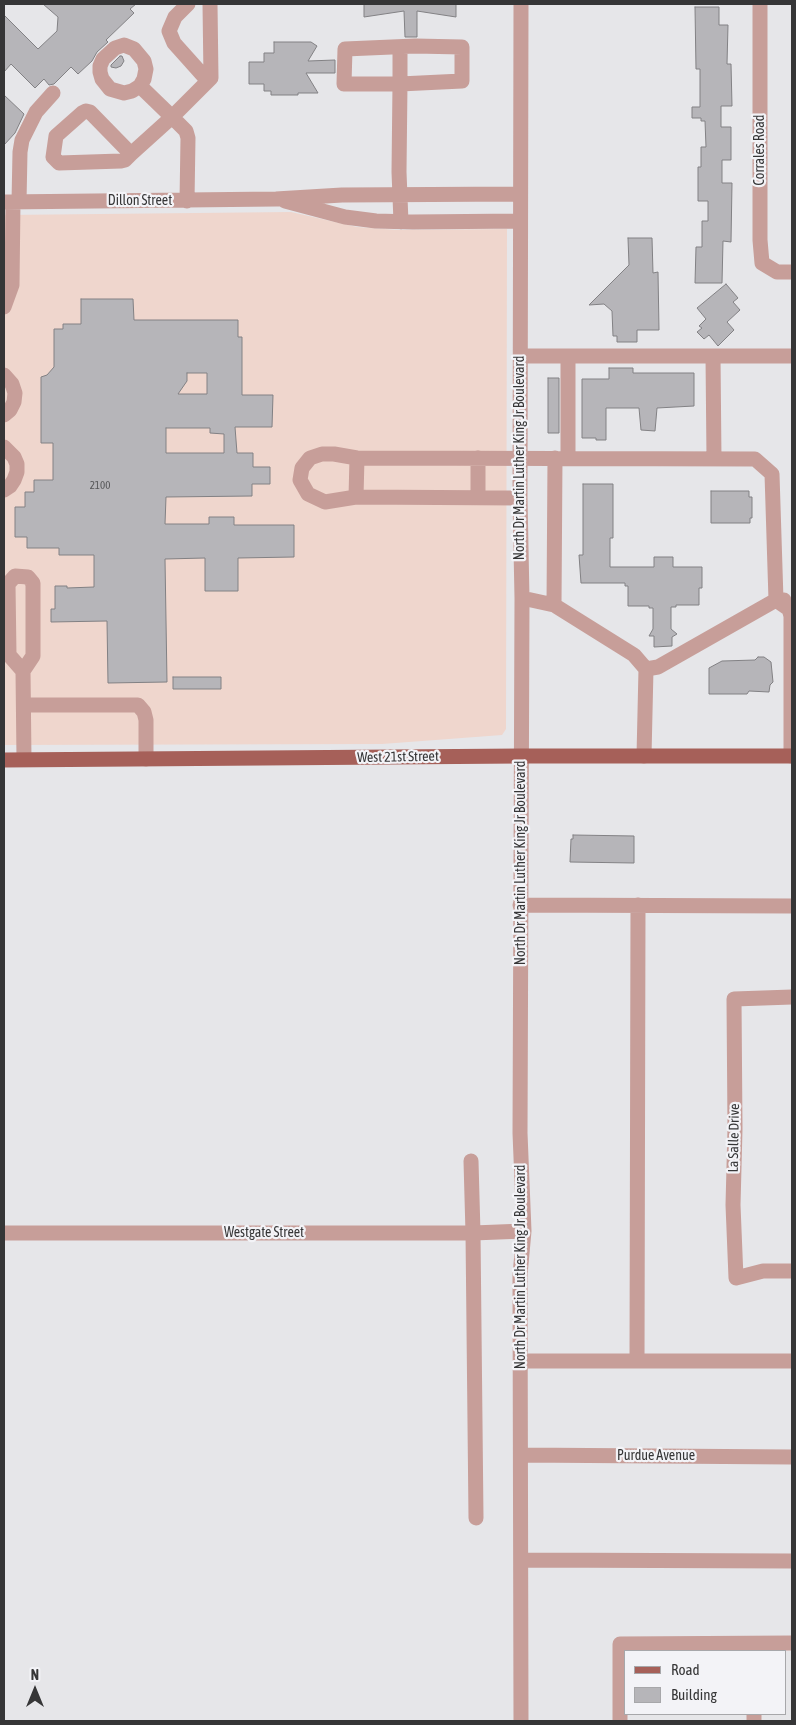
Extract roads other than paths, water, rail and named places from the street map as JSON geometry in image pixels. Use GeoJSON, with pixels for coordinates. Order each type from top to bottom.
{"type":"FeatureCollection","features":[{"type":"Feature","properties":{"kind":"main road","name":"West 21st Street"},"geometry":{"type":"LineString","coordinates":[[4,760],[792,756]]}},
{"type":"Feature","properties":{"kind":"street"},"geometry":{"type":"LineString","coordinates":[[188,4],[175,17],[169,31],[174,43],[208,81]]}},
{"type":"Feature","properties":{"kind":"street"},"geometry":{"type":"LineString","coordinates":[[131,154],[90,112],[82,113],[56,136],[54,141],[53,157],[59,162],[121,161],[131,154],[172,117],[208,81],[212,74],[210,4]]}},
{"type":"Feature","properties":{"kind":"street","name":"North Dr Martin Luther King Jr Boulevard"},"geometry":{"type":"LineString","coordinates":[[521,1721],[520,1275],[524,1231],[520,1133],[522,598],[520,498],[520,194],[522,4]]}},
{"type":"Feature","properties":{"kind":"street","name":"Corrales Road"},"geometry":{"type":"LineString","coordinates":[[760,4],[760,240],[762,263],[777,272],[792,272]]}},
{"type":"Feature","properties":{"kind":"street"},"geometry":{"type":"LineString","coordinates":[[400,46],[401,222]]}},
{"type":"Feature","properties":{"kind":"street"},"geometry":{"type":"LineString","coordinates":[[400,46],[462,47],[462,81],[400,84],[344,84],[345,49],[400,46]]}},
{"type":"Feature","properties":{"kind":"street"},"geometry":{"type":"LineString","coordinates":[[140,86],[186,131],[188,138],[187,201]]}},
{"type":"Feature","properties":{"kind":"street"},"geometry":{"type":"LineString","coordinates":[[4,307],[12,285],[12,202],[22,140],[36,112],[53,93]]}},
{"type":"Feature","properties":{"kind":"street","name":"Dillon Street"},"geometry":{"type":"LineString","coordinates":[[12,202],[187,201],[400,194],[520,194]]}},
{"type":"Feature","properties":{"kind":"street","name":"Dillon Street"},"geometry":{"type":"LineString","coordinates":[[276,199],[344,217],[401,222],[520,221]]}},
{"type":"Feature","properties":{"kind":"street"},"geometry":{"type":"LineString","coordinates":[[520,356],[792,356]]}},
{"type":"Feature","properties":{"kind":"street"},"geometry":{"type":"LineString","coordinates":[[554,605],[568,356]]}},
{"type":"Feature","properties":{"kind":"street"},"geometry":{"type":"LineString","coordinates":[[713,356],[714,459]]}},
{"type":"Feature","properties":{"kind":"street"},"geometry":{"type":"LineString","coordinates":[[4,375],[12,384],[15,393],[14,402],[10,410],[4,415]]}},
{"type":"Feature","properties":{"kind":"street"},"geometry":{"type":"LineString","coordinates":[[4,447],[14,457],[17,472],[10,486],[4,490]]}},
{"type":"Feature","properties":{"kind":"street"},"geometry":{"type":"LineString","coordinates":[[520,498],[356,498],[325,502],[308,494],[300,480],[302,468],[310,458],[322,454],[358,458],[754,459],[772,474],[776,600]]}},
{"type":"Feature","properties":{"kind":"street"},"geometry":{"type":"LineString","coordinates":[[356,498],[358,458]]}},
{"type":"Feature","properties":{"kind":"street"},"geometry":{"type":"LineString","coordinates":[[478,458],[478,497]]}},
{"type":"Feature","properties":{"kind":"street"},"geometry":{"type":"LineString","coordinates":[[23,671],[9,655],[8,584],[15,576],[28,576],[33,583],[33,656],[23,671],[24,759]]}},
{"type":"Feature","properties":{"kind":"street"},"geometry":{"type":"LineString","coordinates":[[522,598],[554,605],[634,655],[646,669],[644,756]]}},
{"type":"Feature","properties":{"kind":"street"},"geometry":{"type":"LineString","coordinates":[[776,600],[789,609],[791,616],[792,756]]}},
{"type":"Feature","properties":{"kind":"street"},"geometry":{"type":"LineString","coordinates":[[646,669],[658,667],[679,656],[776,600],[792,600]]}},
{"type":"Feature","properties":{"kind":"street"},"geometry":{"type":"LineString","coordinates":[[24,705],[138,705],[144,712],[146,720],[146,759]]}},
{"type":"Feature","properties":{"kind":"street"},"geometry":{"type":"LineString","coordinates":[[520,905],[792,906]]}},
{"type":"Feature","properties":{"kind":"street"},"geometry":{"type":"LineString","coordinates":[[637,1361],[638,905]]}},
{"type":"Feature","properties":{"kind":"street","name":"La Salle Drive"},"geometry":{"type":"LineString","coordinates":[[792,997],[734,999],[735,1129],[733,1205],[736,1278],[763,1271],[792,1271]]}},
{"type":"Feature","properties":{"kind":"street"},"geometry":{"type":"LineString","coordinates":[[471,1161],[476,1518]]}},
{"type":"Feature","properties":{"kind":"street","name":"Westgate Street"},"geometry":{"type":"LineString","coordinates":[[4,1233],[473,1233],[524,1231]]}},
{"type":"Feature","properties":{"kind":"street"},"geometry":{"type":"LineString","coordinates":[[521,1361],[792,1361]]}},
{"type":"Feature","properties":{"kind":"street","name":"Purdue Avenue"},"geometry":{"type":"LineString","coordinates":[[521,1455],[792,1457]]}},
{"type":"Feature","properties":{"kind":"street"},"geometry":{"type":"LineString","coordinates":[[521,1560],[792,1561]]}},
{"type":"Feature","properties":{"kind":"street"},"geometry":{"type":"LineString","coordinates":[[620,1721],[620,1644],[753,1647],[792,1643]]}}]}
